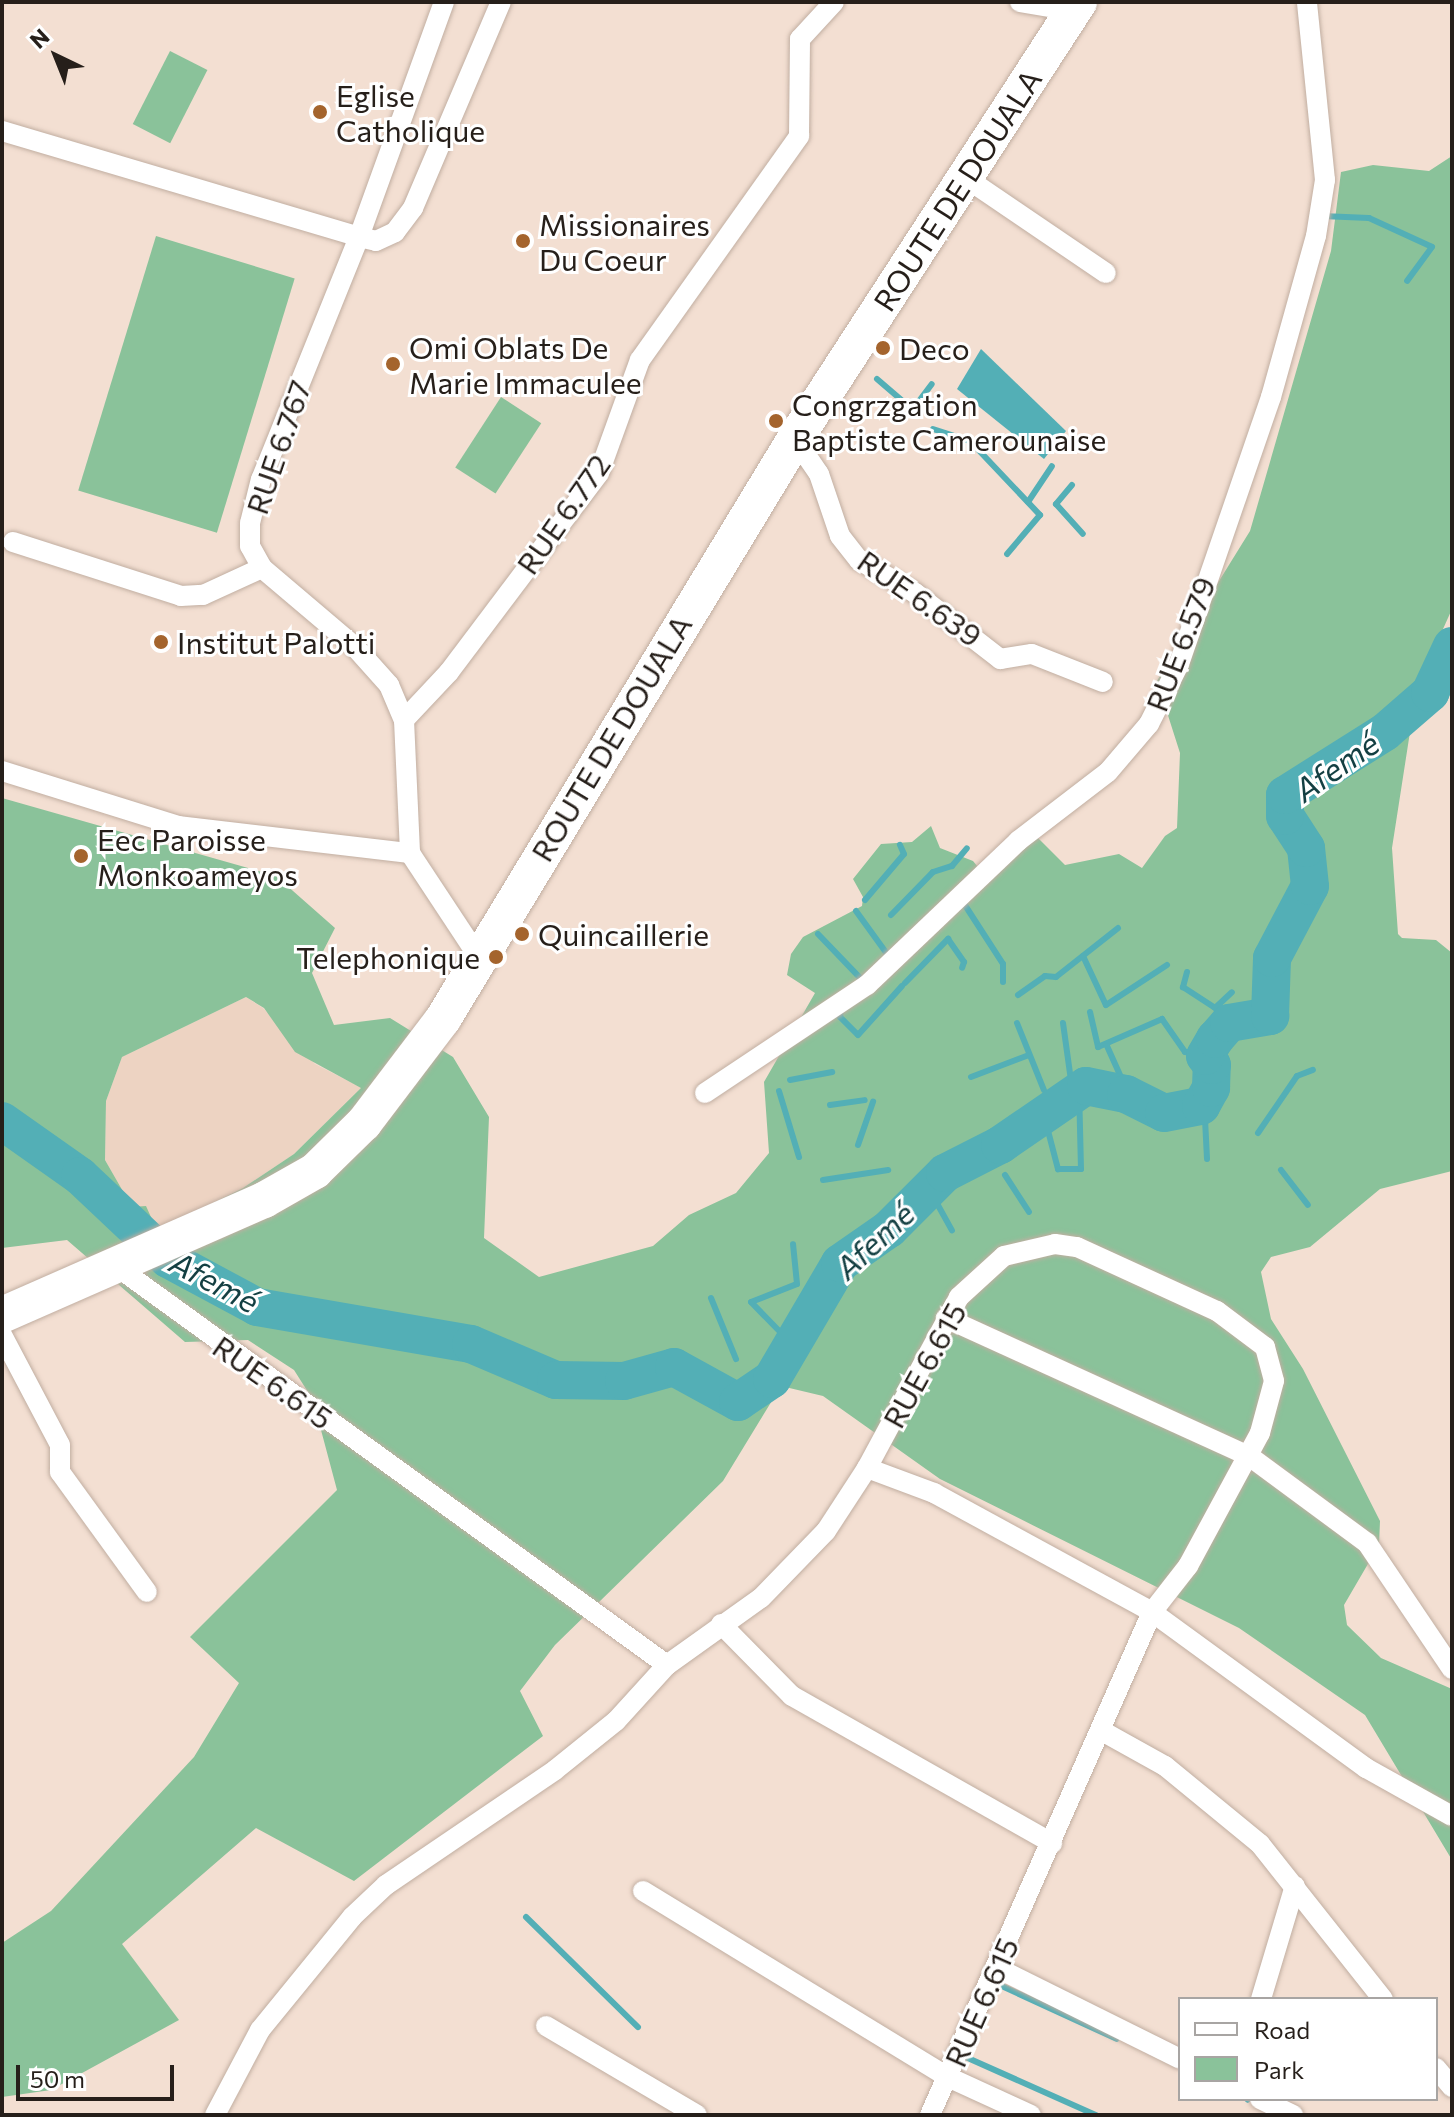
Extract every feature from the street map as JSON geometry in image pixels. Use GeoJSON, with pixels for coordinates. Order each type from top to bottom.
{"type":"FeatureCollection","features":[{"type":"Feature","properties":{"kind":"highway","name":"ROUTE DE DOUALA"},"geometry":{"type":"LineString","coordinates":[[2,1315],[172,1241],[315,1171],[364,1123],[443,1019],[478,956],[795,439],[1076,7]]}},
{"type":"Feature","properties":{"kind":"street","name":"RUE 6.767"},"geometry":{"type":"LineString","coordinates":[[262,568],[250,546],[261,479],[359,237],[444,2]]}},
{"type":"Feature","properties":{"kind":"street"},"geometry":{"type":"LineString","coordinates":[[2,131],[376,241],[395,232],[413,208],[501,2]]}},
{"type":"Feature","properties":{"kind":"street","name":"RUE 6.772"},"geometry":{"type":"LineString","coordinates":[[404,720],[449,672],[599,473],[640,360],[799,136],[800,39],[834,2]]}},
{"type":"Feature","properties":{"kind":"street"},"geometry":{"type":"LineString","coordinates":[[1020,2],[1076,7]]}},
{"type":"Feature","properties":{"kind":"street","name":"RUE 6.579"},"geometry":{"type":"LineString","coordinates":[[705,1093],[867,985],[1018,841],[1108,772],[1149,724],[1179,664],[1266,410],[1316,236],[1325,180],[1307,2]]}},
{"type":"Feature","properties":{"kind":"street"},"geometry":{"type":"LineString","coordinates":[[966,178],[1106,273]]}},
{"type":"Feature","properties":{"kind":"street","name":"RUE 6.639"},"geometry":{"type":"LineString","coordinates":[[795,439],[819,474],[840,536],[859,560],[915,593],[1000,659],[1032,654],[1103,682]]}},
{"type":"Feature","properties":{"kind":"street"},"geometry":{"type":"LineString","coordinates":[[13,542],[181,596],[203,595],[262,568],[355,647],[389,685],[404,720],[410,853],[478,956]]}},
{"type":"Feature","properties":{"kind":"street"},"geometry":{"type":"LineString","coordinates":[[2,771],[179,826],[410,853]]}},
{"type":"Feature","properties":{"kind":"street","name":"RUE 6.615"},"geometry":{"type":"LineString","coordinates":[[123,1262],[667,1665],[761,1598],[797,1564],[867,1468],[946,1318],[982,1272],[1029,1247],[1077,1247],[1138,1272],[1217,1311],[1265,1347],[1274,1381],[1249,1456],[1188,1566],[1152,1612],[930,2115]]}},
{"type":"Feature","properties":{"kind":"street"},"geometry":{"type":"LineString","coordinates":[[946,1318],[1249,1456],[1367,1543],[1452,1669]]}},
{"type":"Feature","properties":{"kind":"street"},"geometry":{"type":"LineString","coordinates":[[2,1335],[60,1445],[60,1472],[147,1592]]}},
{"type":"Feature","properties":{"kind":"street"},"geometry":{"type":"LineString","coordinates":[[867,1468],[934,1493],[1152,1612],[1366,1768],[1452,1816]]}},
{"type":"Feature","properties":{"kind":"street"},"geometry":{"type":"LineString","coordinates":[[721,1624],[792,1696],[1052,1843]]}},
{"type":"Feature","properties":{"kind":"street"},"geometry":{"type":"LineString","coordinates":[[215,2115],[260,2030],[291,1985],[352,1917],[386,1885],[555,1770],[616,1721],[667,1665]]}},
{"type":"Feature","properties":{"kind":"street"},"geometry":{"type":"LineString","coordinates":[[1102,1731],[1199,1790],[1260,1844],[1381,1997]]}},
{"type":"Feature","properties":{"kind":"street"},"geometry":{"type":"LineString","coordinates":[[1262,1997],[1295,1886]]}},
{"type":"Feature","properties":{"kind":"street"},"geometry":{"type":"LineString","coordinates":[[643,1891],[948,2077],[1031,2115]]}},
{"type":"Feature","properties":{"kind":"street"},"geometry":{"type":"LineString","coordinates":[[997,1968],[1178,2058]]}},
{"type":"Feature","properties":{"kind":"street"},"geometry":{"type":"LineString","coordinates":[[546,2026],[697,2115]]}},
{"type":"Feature","properties":{"kind":"street"},"geometry":{"type":"LineString","coordinates":[[1438,2070],[1452,2087]]}},
{"type":"Feature","properties":{"kind":"street"},"geometry":{"type":"LineString","coordinates":[[1264,2101],[1293,2115]]}},
{"type":"Feature","properties":{"kind":"shaded area"},"geometry":{"type":"Polygon","coordinates":[[[246,997],[263,1008],[315,1064],[362,1088],[294,1154],[243,1188],[163,1228],[155,1226],[132,1207],[105,1160],[106,1101],[122,1057],[246,997]]]}},
{"type":"Feature","properties":{"kind":"green space"},"geometry":{"type":"Polygon","coordinates":[[[170,51],[207,70],[170,143],[133,124],[170,51]]]}},
{"type":"Feature","properties":{"kind":"green space"},"geometry":{"type":"Polygon","coordinates":[[[1452,156],[1452,609],[1417,687],[1392,848],[1398,934],[1402,938],[1436,940],[1452,953],[1452,1171],[1380,1189],[1310,1247],[1271,1257],[1261,1272],[1271,1319],[1303,1369],[1380,1521],[1379,1545],[1344,1605],[1347,1625],[1381,1658],[1452,1689],[1452,1860],[1365,1715],[1239,1628],[940,1479],[823,1396],[781,1386],[723,1481],[555,1645],[520,1691],[543,1736],[354,1881],[256,1828],[122,1944],[179,2020],[51,2090],[2,2097],[2,1943],[51,1911],[194,1757],[239,1683],[190,1637],[337,1490],[313,1400],[294,1370],[248,1340],[185,1342],[67,1240],[2,1248],[2,798],[276,876],[335,928],[312,973],[334,1025],[390,1018],[453,1057],[489,1117],[484,1238],[539,1277],[653,1246],[689,1215],[736,1193],[769,1153],[764,1082],[815,993],[787,975],[791,954],[803,937],[862,906],[863,897],[853,879],[881,844],[912,842],[931,826],[940,848],[973,861],[983,873],[1031,831],[1065,865],[1119,854],[1142,868],[1165,836],[1177,828],[1180,753],[1157,681],[1250,531],[1331,251],[1341,172],[1373,165],[1429,171],[1452,156]],[[246,997],[122,1057],[106,1101],[105,1160],[132,1207],[146,1206],[155,1226],[163,1228],[243,1188],[294,1154],[361,1088],[295,1052],[264,1008],[246,997]]]}},
{"type":"Feature","properties":{"kind":"green space"},"geometry":{"type":"Polygon","coordinates":[[[156,236],[295,278],[217,533],[78,490],[156,236]]]}},
{"type":"Feature","properties":{"kind":"green space"},"geometry":{"type":"Polygon","coordinates":[[[501,397],[541,423],[496,494],[455,467],[501,397]]]}},
{"type":"Feature","properties":{"kind":"water"},"geometry":{"type":"Polygon","coordinates":[[[981,349],[1066,431],[1044,459],[957,389],[981,349]]]}},
{"type":"Feature","properties":{"kind":"waterway"},"geometry":{"type":"LineString","coordinates":[[1322,216],[1369,218],[1432,247],[1407,281]]}},
{"type":"Feature","properties":{"kind":"waterway"},"geometry":{"type":"LineString","coordinates":[[877,379],[912,409]]}},
{"type":"Feature","properties":{"kind":"waterway"},"geometry":{"type":"LineString","coordinates":[[913,409],[932,384]]}},
{"type":"Feature","properties":{"kind":"waterway"},"geometry":{"type":"LineString","coordinates":[[933,429],[970,441],[1040,515],[1007,554]]}},
{"type":"Feature","properties":{"kind":"waterway"},"geometry":{"type":"LineString","coordinates":[[1028,502],[1052,466]]}},
{"type":"Feature","properties":{"kind":"waterway"},"geometry":{"type":"LineString","coordinates":[[1072,485],[1056,504],[1083,534]]}},
{"type":"Feature","properties":{"kind":"waterway","name":"Afemé"},"geometry":{"type":"LineString","coordinates":[[2,1121],[80,1176],[168,1259],[257,1307],[471,1344],[556,1380],[624,1381],[674,1367],[738,1402],[772,1379],[840,1263],[889,1229],[945,1173],[1000,1145],[1086,1086],[1126,1094],[1164,1113],[1201,1106],[1211,1088],[1212,1065],[1205,1056],[1215,1039],[1229,1023],[1270,1016],[1272,958],[1310,886],[1306,848],[1285,816],[1285,795],[1385,732],[1430,693],[1452,646]]}},
{"type":"Feature","properties":{"kind":"waterway"},"geometry":{"type":"LineString","coordinates":[[865,900],[904,854],[900,845]]}},
{"type":"Feature","properties":{"kind":"waterway"},"geometry":{"type":"LineString","coordinates":[[891,915],[933,872],[952,866],[967,848]]}},
{"type":"Feature","properties":{"kind":"waterway"},"geometry":{"type":"LineString","coordinates":[[961,899],[1003,964],[1003,982]]}},
{"type":"Feature","properties":{"kind":"waterway"},"geometry":{"type":"LineString","coordinates":[[856,911],[890,958]]}},
{"type":"Feature","properties":{"kind":"waterway"},"geometry":{"type":"LineString","coordinates":[[1018,995],[1045,976],[1056,977],[1118,928]]}},
{"type":"Feature","properties":{"kind":"waterway"},"geometry":{"type":"LineString","coordinates":[[818,934],[864,982]]}},
{"type":"Feature","properties":{"kind":"waterway"},"geometry":{"type":"LineString","coordinates":[[905,983],[948,939],[964,962],[962,968]]}},
{"type":"Feature","properties":{"kind":"waterway"},"geometry":{"type":"LineString","coordinates":[[1083,956],[1106,1005],[1167,965]]}},
{"type":"Feature","properties":{"kind":"waterway"},"geometry":{"type":"LineString","coordinates":[[1187,972],[1183,987],[1215,1008],[1232,992]]}},
{"type":"Feature","properties":{"kind":"waterway"},"geometry":{"type":"LineString","coordinates":[[841,1009],[840,1017],[858,1035],[902,986]]}},
{"type":"Feature","properties":{"kind":"waterway"},"geometry":{"type":"LineString","coordinates":[[1090,1012],[1098,1047],[1162,1019],[1185,1052],[1197,1054]]}},
{"type":"Feature","properties":{"kind":"waterway"},"geometry":{"type":"LineString","coordinates":[[1017,1023],[1044,1090]]}},
{"type":"Feature","properties":{"kind":"waterway"},"geometry":{"type":"LineString","coordinates":[[1063,1023],[1071,1081]]}},
{"type":"Feature","properties":{"kind":"waterway"},"geometry":{"type":"LineString","coordinates":[[1107,1046],[1134,1106]]}},
{"type":"Feature","properties":{"kind":"waterway"},"geometry":{"type":"LineString","coordinates":[[971,1077],[1029,1055]]}},
{"type":"Feature","properties":{"kind":"waterway"},"geometry":{"type":"LineString","coordinates":[[1258,1133],[1297,1076],[1313,1070]]}},
{"type":"Feature","properties":{"kind":"waterway"},"geometry":{"type":"LineString","coordinates":[[790,1080],[832,1072]]}},
{"type":"Feature","properties":{"kind":"waterway"},"geometry":{"type":"LineString","coordinates":[[1040,1117],[1046,1123],[1058,1169],[1081,1169],[1079,1088]]}},
{"type":"Feature","properties":{"kind":"waterway"},"geometry":{"type":"LineString","coordinates":[[779,1091],[799,1157]]}},
{"type":"Feature","properties":{"kind":"waterway"},"geometry":{"type":"LineString","coordinates":[[830,1105],[865,1100]]}},
{"type":"Feature","properties":{"kind":"waterway"},"geometry":{"type":"LineString","coordinates":[[858,1145],[873,1102]]}},
{"type":"Feature","properties":{"kind":"waterway"},"geometry":{"type":"LineString","coordinates":[[1196,1106],[1205,1119],[1207,1159]]}},
{"type":"Feature","properties":{"kind":"waterway"},"geometry":{"type":"LineString","coordinates":[[823,1180],[888,1170]]}},
{"type":"Feature","properties":{"kind":"waterway"},"geometry":{"type":"LineString","coordinates":[[1281,1170],[1308,1205]]}},
{"type":"Feature","properties":{"kind":"waterway"},"geometry":{"type":"LineString","coordinates":[[1005,1175],[1029,1212]]}},
{"type":"Feature","properties":{"kind":"waterway"},"geometry":{"type":"LineString","coordinates":[[934,1198],[952,1230]]}},
{"type":"Feature","properties":{"kind":"waterway"},"geometry":{"type":"LineString","coordinates":[[786,1338],[751,1302],[797,1284],[793,1244]]}},
{"type":"Feature","properties":{"kind":"waterway"},"geometry":{"type":"LineString","coordinates":[[711,1298],[736,1359]]}},
{"type":"Feature","properties":{"kind":"waterway"},"geometry":{"type":"LineString","coordinates":[[526,1917],[638,2027]]}},
{"type":"Feature","properties":{"kind":"waterway"},"geometry":{"type":"LineString","coordinates":[[993,1982],[1117,2039]]}},
{"type":"Feature","properties":{"kind":"waterway"},"geometry":{"type":"LineString","coordinates":[[961,2055],[1096,2115]]}},
{"type":"Feature","properties":{"kind":"place","name":"Eglise Catholique"},"geometry":{"type":"Point","coordinates":[320,112]}},
{"type":"Feature","properties":{"kind":"place","name":"Missionaires Du Coeur"},"geometry":{"type":"Point","coordinates":[523,241]}},
{"type":"Feature","properties":{"kind":"place","name":"Deco"},"geometry":{"type":"Point","coordinates":[883,348]}},
{"type":"Feature","properties":{"kind":"place","name":"Omi Oblats De Marie Immaculee"},"geometry":{"type":"Point","coordinates":[393,364]}},
{"type":"Feature","properties":{"kind":"place","name":"Congrzgation Baptiste Camerounaise"},"geometry":{"type":"Point","coordinates":[776,421]}},
{"type":"Feature","properties":{"kind":"place","name":"Institut Palotti"},"geometry":{"type":"Point","coordinates":[161,642]}},
{"type":"Feature","properties":{"kind":"place","name":"Eec Paroisse Monkoameyos"},"geometry":{"type":"Point","coordinates":[81,856]}},
{"type":"Feature","properties":{"kind":"place","name":"Quincaillerie"},"geometry":{"type":"Point","coordinates":[522,934]}},
{"type":"Feature","properties":{"kind":"place","name":"Telephonique"},"geometry":{"type":"Point","coordinates":[496,957]}}]}
